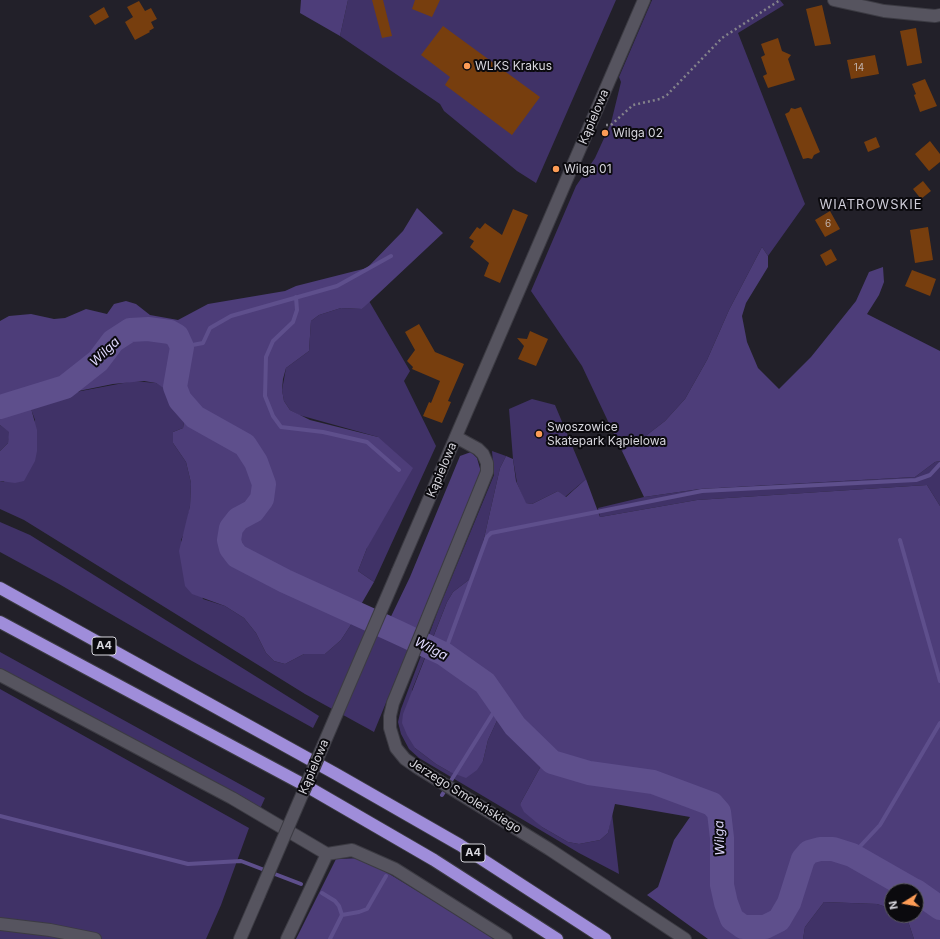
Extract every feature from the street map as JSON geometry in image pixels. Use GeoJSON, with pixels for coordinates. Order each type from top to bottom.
{"type":"FeatureCollection","features":[{"type":"Feature","properties":{"kind":"highway","name":"A4"},"geometry":{"type":"LineString","coordinates":[[0,588],[336,774],[460,845],[605,939]]}},
{"type":"Feature","properties":{"kind":"highway","name":"A4"},"geometry":{"type":"LineString","coordinates":[[0,622],[308,787],[371,826],[434,860],[557,939]]}},
{"type":"Feature","properties":{"kind":"street","name":"Kąpielowa"},"geometry":{"type":"LineString","coordinates":[[240,939],[644,0]]}},
{"type":"Feature","properties":{"kind":"street"},"geometry":{"type":"LineString","coordinates":[[834,0],[884,11],[935,16],[940,15]]}},
{"type":"Feature","properties":{"kind":"street","name":"Jerzego Smoleńskiego"},"geometry":{"type":"LineString","coordinates":[[456,438],[478,449],[483,454],[487,462],[487,472],[393,703],[390,716],[392,739],[396,748],[405,759],[549,849],[685,939]]}},
{"type":"Feature","properties":{"kind":"street"},"geometry":{"type":"LineString","coordinates":[[0,675],[232,798],[327,854],[352,850],[395,869],[506,939]]}},
{"type":"Feature","properties":{"kind":"street"},"geometry":{"type":"LineString","coordinates":[[287,939],[327,854]]}},
{"type":"Feature","properties":{"kind":"street"},"geometry":{"type":"LineString","coordinates":[[0,924],[50,930],[95,939]]}},
{"type":"Feature","properties":{"kind":"path"},"geometry":{"type":"LineString","coordinates":[[606,125],[611,125],[633,105],[667,96],[722,38],[780,0]]}},
{"type":"Feature","properties":{"kind":"shaded area"},"geometry":{"type":"Polygon","coordinates":[[[301,0],[348,0],[340,36],[300,13],[301,0]]]}},
{"type":"Feature","properties":{"kind":"shaded area"},"geometry":{"type":"Polygon","coordinates":[[[348,0],[616,0],[536,183],[517,171],[444,111],[440,104],[340,36],[348,0]]]}},
{"type":"Feature","properties":{"kind":"shaded area"},"geometry":{"type":"Polygon","coordinates":[[[652,0],[780,0],[784,5],[738,33],[805,204],[768,256],[762,247],[729,310],[707,360],[685,399],[665,421],[643,438],[622,451],[582,366],[531,291],[576,186],[595,158],[611,123],[621,82],[619,77],[652,0]]]}},
{"type":"Feature","properties":{"kind":"shaded area"},"geometry":{"type":"Polygon","coordinates":[[[417,208],[443,233],[362,309],[341,308],[319,315],[311,321],[309,351],[286,368],[283,379],[282,390],[284,401],[290,410],[310,420],[378,437],[413,468],[367,548],[358,571],[374,582],[359,608],[356,617],[341,640],[325,654],[304,654],[285,664],[274,661],[266,653],[256,633],[244,618],[225,606],[192,594],[185,586],[179,551],[190,506],[191,483],[186,462],[173,443],[173,432],[183,428],[185,417],[181,406],[174,395],[156,383],[144,381],[113,384],[29,401],[37,430],[37,451],[35,461],[24,481],[15,483],[0,481],[0,451],[8,443],[9,432],[0,425],[0,321],[9,316],[31,314],[54,319],[65,318],[86,309],[107,314],[114,304],[126,301],[136,304],[150,315],[178,320],[208,304],[285,291],[296,286],[367,268],[403,231],[417,208]]]}},
{"type":"Feature","properties":{"kind":"shaded area"},"geometry":{"type":"Polygon","coordinates":[[[762,247],[768,256],[768,267],[746,303],[742,316],[747,342],[758,368],[779,389],[811,357],[856,301],[869,272],[883,267],[884,282],[879,295],[867,314],[940,351],[940,461],[935,462],[915,477],[700,489],[644,497],[622,451],[643,438],[665,421],[685,399],[707,360],[729,310],[762,247]]]}},
{"type":"Feature","properties":{"kind":"shaded area"},"geometry":{"type":"Polygon","coordinates":[[[369,301],[410,371],[404,381],[436,446],[374,582],[358,571],[367,548],[378,437],[299,415],[290,410],[284,401],[282,390],[286,368],[309,351],[311,321],[319,315],[341,308],[362,309],[369,301]]]}},
{"type":"Feature","properties":{"kind":"shaded area"},"geometry":{"type":"Polygon","coordinates":[[[134,381],[156,383],[165,388],[174,395],[181,406],[185,417],[183,428],[173,432],[173,443],[186,462],[191,483],[190,506],[186,529],[181,540],[203,599],[225,606],[244,618],[256,633],[266,653],[274,661],[285,664],[304,654],[325,654],[341,640],[356,617],[410,644],[374,732],[305,694],[24,520],[0,509],[0,481],[4,482],[35,420],[28,401],[134,381]]]}},
{"type":"Feature","properties":{"kind":"shaded area","name":"Swoszowice Skatepark Kąpielowa"},"geometry":{"type":"Polygon","coordinates":[[[532,399],[555,405],[586,479],[565,497],[558,491],[532,504],[525,503],[517,483],[513,459],[509,409],[532,399]]]}},
{"type":"Feature","properties":{"kind":"shaded area"},"geometry":{"type":"Polygon","coordinates":[[[0,425],[10,432],[8,443],[0,451],[0,425]]]}},
{"type":"Feature","properties":{"kind":"shaded area"},"geometry":{"type":"Polygon","coordinates":[[[492,451],[506,456],[500,468],[482,547],[470,579],[453,592],[447,602],[412,690],[415,748],[436,764],[450,772],[483,761],[488,740],[501,712],[542,764],[520,804],[542,827],[568,842],[579,844],[600,840],[608,833],[612,813],[619,874],[579,853],[419,758],[409,749],[401,734],[398,722],[401,709],[439,608],[494,475],[492,451]]]}},
{"type":"Feature","properties":{"kind":"shaded area"},"geometry":{"type":"Polygon","coordinates":[[[471,452],[477,458],[481,472],[410,644],[384,631],[410,577],[460,456],[471,452]]]}},
{"type":"Feature","properties":{"kind":"shaded area"},"geometry":{"type":"Polygon","coordinates":[[[506,456],[513,459],[516,481],[526,503],[532,504],[558,491],[566,497],[586,479],[600,517],[697,500],[927,485],[940,506],[940,939],[914,939],[909,923],[924,923],[924,883],[884,883],[884,906],[877,904],[824,902],[805,927],[803,939],[708,939],[647,895],[658,887],[674,840],[690,817],[615,804],[608,833],[600,840],[579,844],[568,842],[542,827],[524,812],[520,804],[542,764],[501,712],[488,740],[483,761],[477,770],[466,778],[450,772],[436,764],[415,748],[402,723],[403,714],[447,602],[453,592],[470,579],[482,547],[500,468],[506,456]]]}},
{"type":"Feature","properties":{"kind":"shaded area"},"geometry":{"type":"Polygon","coordinates":[[[940,461],[940,506],[927,485],[697,500],[600,517],[598,508],[644,497],[700,489],[915,477],[935,462],[940,461]]]}},
{"type":"Feature","properties":{"kind":"shaded area"},"geometry":{"type":"Polygon","coordinates":[[[0,522],[30,535],[319,716],[313,728],[0,552],[0,522]]]}},
{"type":"Feature","properties":{"kind":"shaded area"},"geometry":{"type":"Polygon","coordinates":[[[0,652],[265,798],[260,809],[0,670],[0,652]]]}},
{"type":"Feature","properties":{"kind":"shaded area"},"geometry":{"type":"Polygon","coordinates":[[[0,689],[249,828],[221,905],[206,939],[0,939],[0,689]]]}},
{"type":"Feature","properties":{"kind":"shaded area"},"geometry":{"type":"Polygon","coordinates":[[[363,858],[494,939],[296,939],[336,859],[363,858]]]}},
{"type":"Feature","properties":{"kind":"shaded area"},"geometry":{"type":"Polygon","coordinates":[[[824,902],[877,904],[884,906],[884,923],[909,923],[914,939],[803,939],[805,927],[824,902]]]}},
{"type":"Feature","properties":{"kind":"building"},"geometry":{"type":"Polygon","coordinates":[[[372,0],[383,0],[392,36],[382,38],[372,0]]]}},
{"type":"Feature","properties":{"kind":"building"},"geometry":{"type":"Polygon","coordinates":[[[415,0],[440,0],[432,17],[412,9],[415,0]]]}},
{"type":"Feature","properties":{"kind":"building"},"geometry":{"type":"Polygon","coordinates":[[[139,1],[145,11],[151,8],[157,19],[151,22],[154,28],[149,31],[150,32],[135,40],[125,22],[133,17],[127,7],[139,1]]]}},
{"type":"Feature","properties":{"kind":"building"},"geometry":{"type":"Polygon","coordinates":[[[822,5],[831,44],[815,46],[806,9],[822,5]]]}},
{"type":"Feature","properties":{"kind":"building"},"geometry":{"type":"Polygon","coordinates":[[[104,7],[109,17],[95,25],[89,16],[104,7]]]}},
{"type":"Feature","properties":{"kind":"building","name":"WLKS Krakus"},"geometry":{"type":"Polygon","coordinates":[[[443,26],[540,97],[512,135],[445,85],[450,77],[421,55],[443,26]]]}},
{"type":"Feature","properties":{"kind":"building"},"geometry":{"type":"Polygon","coordinates":[[[916,28],[922,63],[907,66],[900,31],[916,28]]]}},
{"type":"Feature","properties":{"kind":"building"},"geometry":{"type":"Polygon","coordinates":[[[778,38],[782,51],[791,55],[788,59],[795,80],[768,88],[763,76],[767,74],[761,57],[765,55],[761,44],[778,38]]]}},
{"type":"Feature","properties":{"kind":"building"},"geometry":{"type":"Polygon","coordinates":[[[875,55],[879,74],[851,79],[847,60],[875,55]]]}},
{"type":"Feature","properties":{"kind":"building"},"geometry":{"type":"Polygon","coordinates":[[[925,79],[937,106],[920,112],[912,84],[925,79]]]}},
{"type":"Feature","properties":{"kind":"building"},"geometry":{"type":"Polygon","coordinates":[[[801,107],[820,152],[814,155],[812,159],[803,159],[785,114],[789,112],[791,108],[795,109],[801,107]]]}},
{"type":"Feature","properties":{"kind":"building"},"geometry":{"type":"Polygon","coordinates":[[[876,137],[880,147],[868,152],[864,142],[876,137]]]}},
{"type":"Feature","properties":{"kind":"building"},"geometry":{"type":"Polygon","coordinates":[[[930,141],[940,154],[940,162],[929,171],[915,154],[930,141]]]}},
{"type":"Feature","properties":{"kind":"building"},"geometry":{"type":"Polygon","coordinates":[[[923,181],[931,191],[921,199],[913,189],[923,181]]]}},
{"type":"Feature","properties":{"kind":"building"},"geometry":{"type":"Polygon","coordinates":[[[513,209],[528,215],[500,283],[484,276],[489,263],[470,247],[474,241],[469,238],[477,227],[480,229],[485,223],[502,235],[513,209]]]}},
{"type":"Feature","properties":{"kind":"building"},"geometry":{"type":"Polygon","coordinates":[[[830,211],[840,229],[825,237],[815,220],[830,211]]]}},
{"type":"Feature","properties":{"kind":"building"},"geometry":{"type":"Polygon","coordinates":[[[928,227],[933,260],[915,263],[910,230],[928,227]]]}},
{"type":"Feature","properties":{"kind":"building"},"geometry":{"type":"Polygon","coordinates":[[[831,249],[837,260],[826,266],[820,255],[831,249]]]}},
{"type":"Feature","properties":{"kind":"building"},"geometry":{"type":"Polygon","coordinates":[[[912,270],[936,279],[930,296],[905,286],[912,270]]]}},
{"type":"Feature","properties":{"kind":"building"},"geometry":{"type":"Polygon","coordinates":[[[419,324],[435,352],[464,364],[448,401],[451,402],[442,423],[423,416],[429,402],[431,403],[440,381],[412,369],[413,367],[407,361],[415,350],[405,332],[419,324]]]}},
{"type":"Feature","properties":{"kind":"building"},"geometry":{"type":"Polygon","coordinates":[[[530,331],[548,339],[536,366],[518,359],[524,346],[517,338],[527,339],[530,331]]]}},
{"type":"Feature","properties":{"kind":"waterway"},"geometry":{"type":"LineString","coordinates":[[182,347],[203,343],[210,328],[231,316],[337,286],[391,256]]}},
{"type":"Feature","properties":{"kind":"waterway"},"geometry":{"type":"LineString","coordinates":[[296,297],[297,310],[293,322],[273,341],[266,357],[265,396],[273,416],[281,427],[323,432],[367,442],[399,470]]}},
{"type":"Feature","properties":{"kind":"waterway","name":"Wilga"},"geometry":{"type":"LineString","coordinates":[[0,407],[65,387],[98,361],[113,341],[130,330],[148,329],[170,332],[177,336],[182,347],[175,387],[180,400],[195,417],[245,445],[256,462],[264,484],[262,499],[253,511],[238,519],[231,528],[229,540],[231,548],[237,556],[285,581],[444,654],[485,683],[515,726],[552,762],[589,773],[653,782],[712,804],[719,812],[722,838],[722,885],[726,903],[732,919],[743,927],[765,927],[779,920],[789,903],[803,859],[809,852],[820,849],[833,849],[852,855],[901,883]]}},
{"type":"Feature","properties":{"kind":"waterway"},"geometry":{"type":"LineString","coordinates":[[444,654],[487,537],[491,533],[702,491],[916,480],[930,475],[940,464]]}},
{"type":"Feature","properties":{"kind":"waterway"},"geometry":{"type":"LineString","coordinates":[[900,540],[940,681]]}},
{"type":"Feature","properties":{"kind":"waterway"},"geometry":{"type":"LineString","coordinates":[[442,795],[500,702]]}},
{"type":"Feature","properties":{"kind":"waterway"},"geometry":{"type":"LineString","coordinates":[[852,855],[880,825],[940,723]]}},
{"type":"Feature","properties":{"kind":"waterway"},"geometry":{"type":"LineString","coordinates":[[0,816],[188,864],[241,861],[301,884]]}},
{"type":"Feature","properties":{"kind":"waterway"},"geometry":{"type":"LineString","coordinates":[[342,915],[367,909],[386,876]]}},
{"type":"Feature","properties":{"kind":"waterway"},"geometry":{"type":"LineString","coordinates":[[322,893],[335,901],[339,906],[342,915],[330,939]]}},
{"type":"Feature","properties":{"kind":"waterway","name":"Wilga"},"geometry":{"type":"LineString","coordinates":[[924,897],[940,908]]}},
{"type":"Feature","properties":{"kind":"place","name":"WLKS Krakus"},"geometry":{"type":"Point","coordinates":[467,66]}},
{"type":"Feature","properties":{"kind":"place","name":"Wilga 02"},"geometry":{"type":"Point","coordinates":[605,133]}},
{"type":"Feature","properties":{"kind":"place","name":"Wilga 01"},"geometry":{"type":"Point","coordinates":[556,169]}},
{"type":"Feature","properties":{"kind":"place","name":"Swoszowice Skatepark Kąpielowa"},"geometry":{"type":"Point","coordinates":[539,434]}},
{"type":"Feature","properties":{"kind":"district","name":"WIATROWSKIE"},"geometry":{"type":"Point","coordinates":[871,205]}}]}
